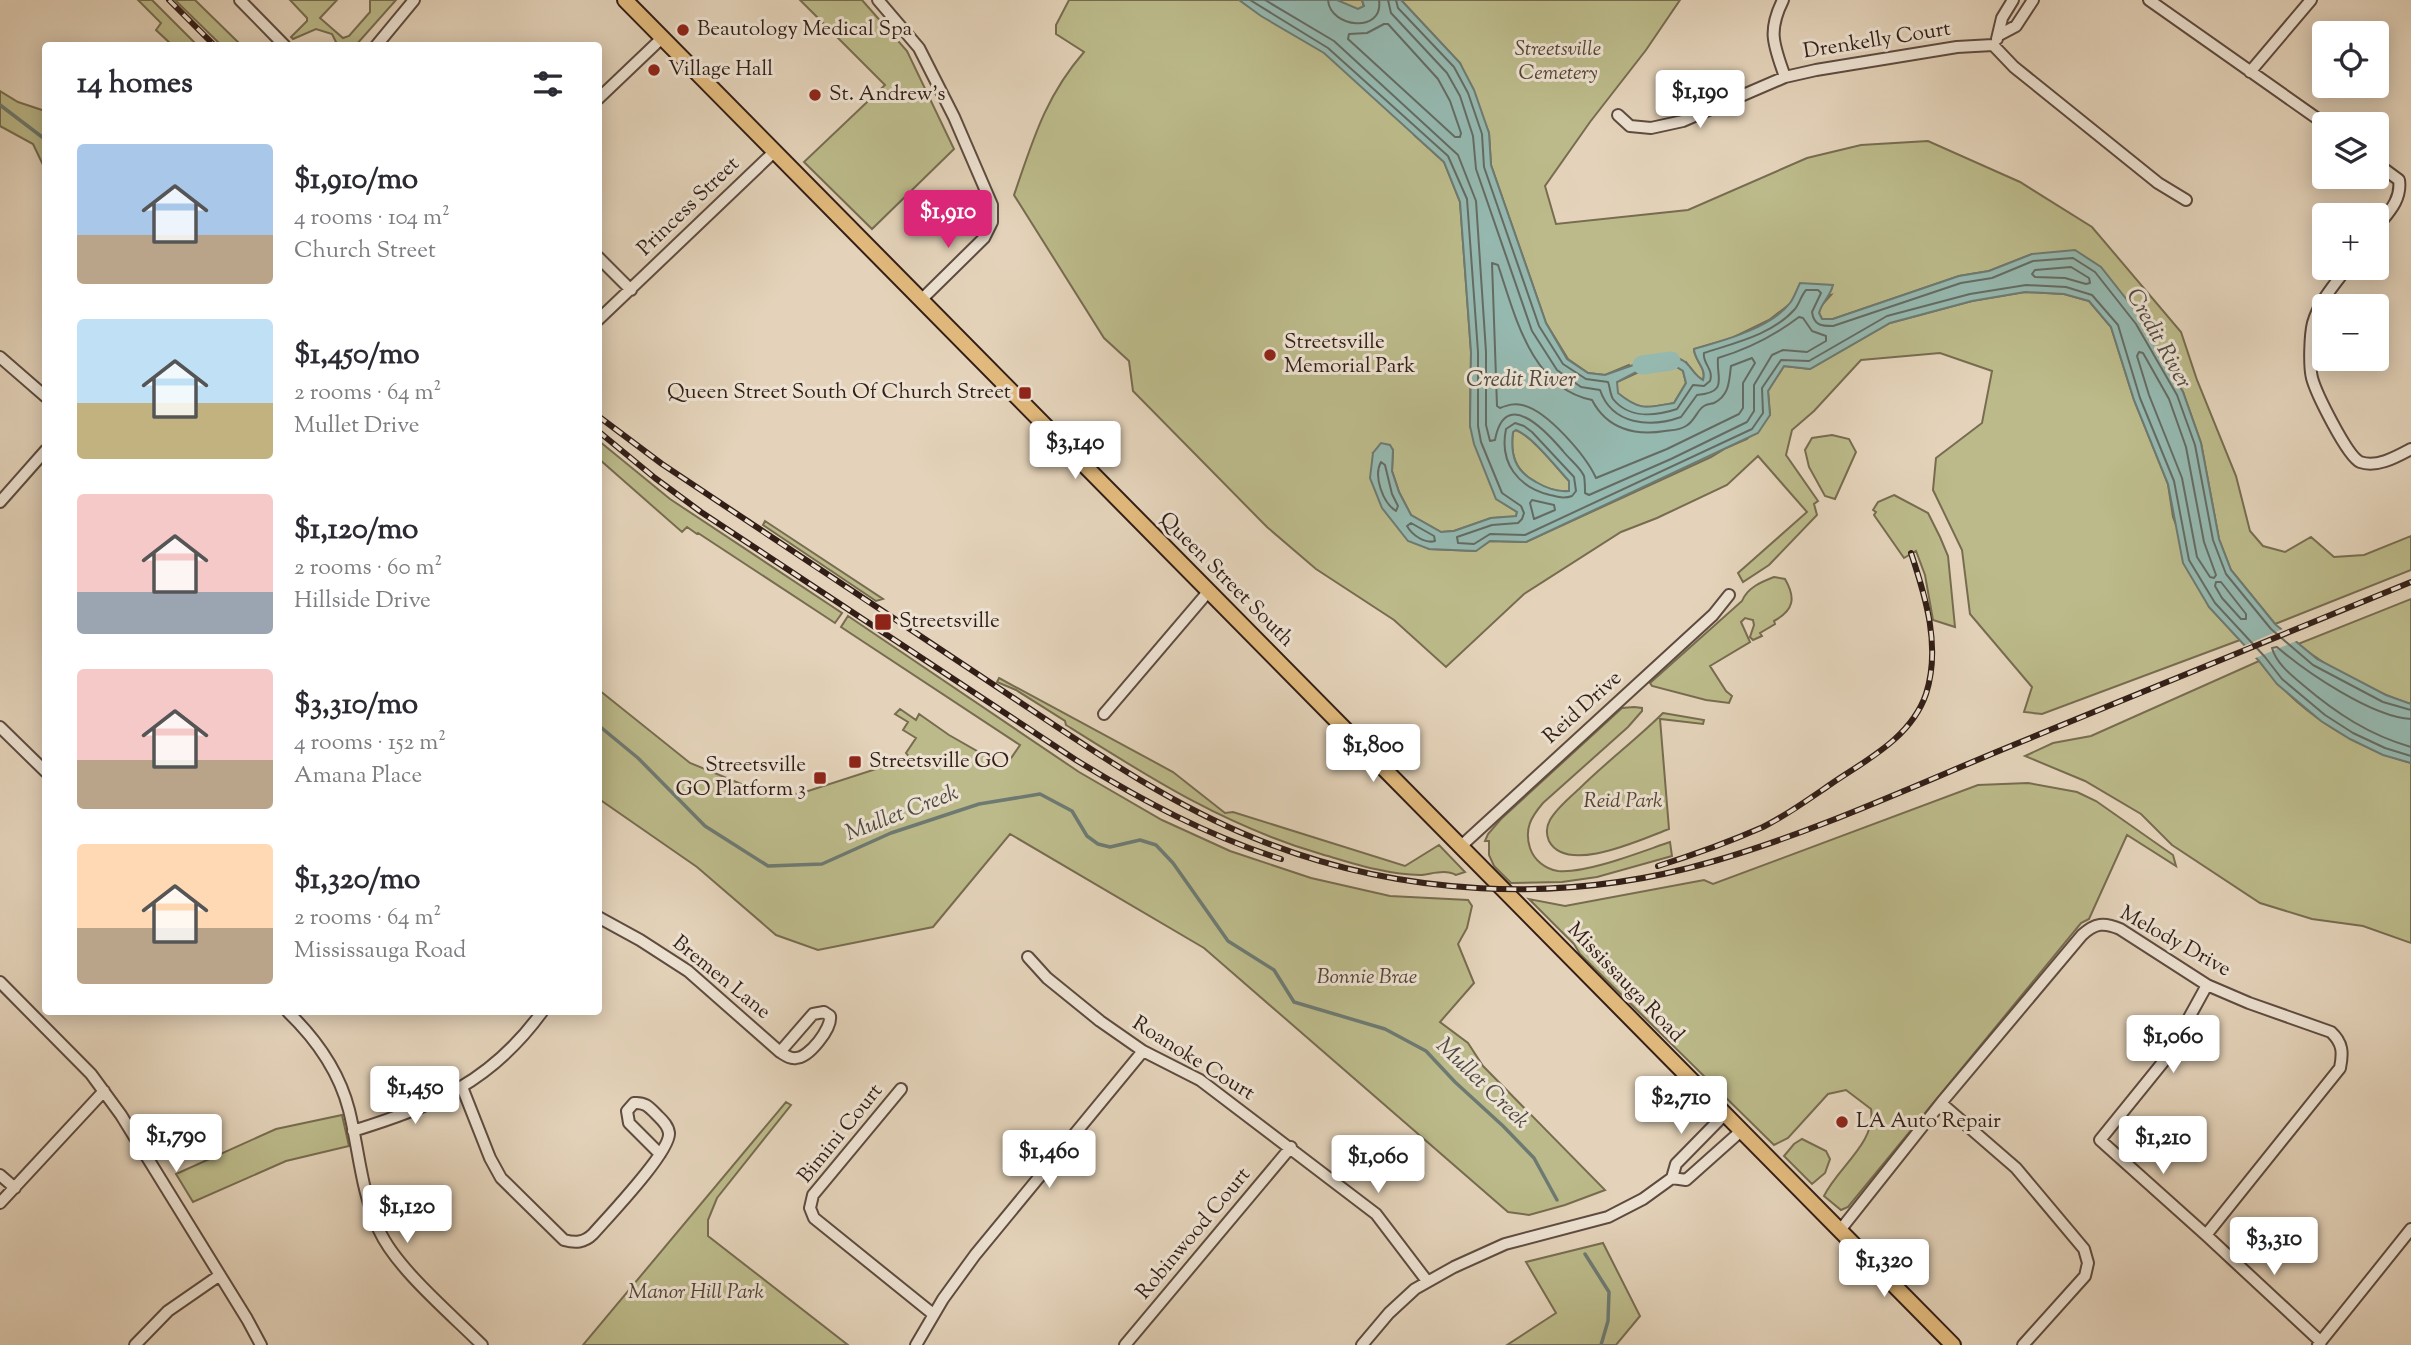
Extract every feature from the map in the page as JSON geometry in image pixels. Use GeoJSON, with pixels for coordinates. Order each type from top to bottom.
{"type":"FeatureCollection","features":[{"type":"Feature","properties":{"kind":"main road","name":"Queen Street South"},"geometry":{"type":"LineString","coordinates":[[625,0],[1503,889]]}},
{"type":"Feature","properties":{"kind":"main road","name":"Mississauga Road"},"geometry":{"type":"LineString","coordinates":[[1503,889],[1953,1345]]}},
{"type":"Feature","properties":{"kind":"street"},"geometry":{"type":"LineString","coordinates":[[240,0],[281,42]]}},
{"type":"Feature","properties":{"kind":"street"},"geometry":{"type":"LineString","coordinates":[[384,42],[414,0]]}},
{"type":"Feature","properties":{"kind":"street"},"geometry":{"type":"LineString","coordinates":[[878,0],[912,38],[922,54],[954,117],[992,205],[992,222],[984,238],[921,300]]}},
{"type":"Feature","properties":{"kind":"street"},"geometry":{"type":"LineString","coordinates":[[1783,0],[1772,24],[1785,77]]}},
{"type":"Feature","properties":{"kind":"street"},"geometry":{"type":"LineString","coordinates":[[2013,0],[2002,18],[1996,40],[2014,67],[2137,167],[2186,200]]}},
{"type":"Feature","properties":{"kind":"street"},"geometry":{"type":"LineString","coordinates":[[1996,40],[2016,26],[2033,0]]}},
{"type":"Feature","properties":{"kind":"street"},"geometry":{"type":"LineString","coordinates":[[2149,0],[2312,115]]}},
{"type":"Feature","properties":{"kind":"street"},"geometry":{"type":"LineString","coordinates":[[2250,72],[2311,0]]}},
{"type":"Feature","properties":{"kind":"street"},"geometry":{"type":"LineString","coordinates":[[602,95],[662,38]]}},
{"type":"Feature","properties":{"kind":"street","name":"Drenkelly Court"},"geometry":{"type":"LineString","coordinates":[[1618,115],[1630,126],[1651,128],[1683,121],[1785,77],[1996,40]]}},
{"type":"Feature","properties":{"kind":"street","name":"Princess Street"},"geometry":{"type":"LineString","coordinates":[[602,316],[775,151]]}},
{"type":"Feature","properties":{"kind":"street"},"geometry":{"type":"LineString","coordinates":[[2389,173],[2399,180],[2400,191],[2389,210]]}},
{"type":"Feature","properties":{"kind":"street"},"geometry":{"type":"LineString","coordinates":[[602,261],[631,290]]}},
{"type":"Feature","properties":{"kind":"street"},"geometry":{"type":"LineString","coordinates":[[2338,280],[2325,298],[2313,325],[2312,377],[2344,447],[2353,458],[2362,463],[2388,461],[2411,449]]}},
{"type":"Feature","properties":{"kind":"street"},"geometry":{"type":"LineString","coordinates":[[0,357],[42,394]]}},
{"type":"Feature","properties":{"kind":"street"},"geometry":{"type":"LineString","coordinates":[[0,502],[42,455]]}},
{"type":"Feature","properties":{"kind":"street"},"geometry":{"type":"LineString","coordinates":[[1104,714],[1208,592]]}},
{"type":"Feature","properties":{"kind":"street","name":"Reid Drive"},"geometry":{"type":"LineString","coordinates":[[1460,847],[1713,615],[1730,595]]}},
{"type":"Feature","properties":{"kind":"street"},"geometry":{"type":"LineString","coordinates":[[0,727],[42,768]]}},
{"type":"Feature","properties":{"kind":"street","name":"Bremen Lane"},"geometry":{"type":"LineString","coordinates":[[602,919],[688,971],[780,1052]]}},
{"type":"Feature","properties":{"kind":"street","name":"Melody Drive"},"geometry":{"type":"LineString","coordinates":[[1841,1229],[1941,1103],[2093,925],[2107,924],[2120,929],[2207,985],[2331,1032],[2339,1039],[2342,1047],[2340,1069],[2206,1235]]}},
{"type":"Feature","properties":{"kind":"street","name":"Roanoke Court"},"geometry":{"type":"LineString","coordinates":[[1028,957],[1047,978],[1100,1021],[1143,1051],[1200,1080],[1377,1214],[1427,1280]]}},
{"type":"Feature","properties":{"kind":"street"},"geometry":{"type":"LineString","coordinates":[[0,982],[84,1066],[104,1091],[261,1345]]}},
{"type":"Feature","properties":{"kind":"street"},"geometry":{"type":"LineString","coordinates":[[2207,985],[2168,1056],[2100,1140],[2206,1235],[2319,1344],[2411,1229]]}},
{"type":"Feature","properties":{"kind":"street"},"geometry":{"type":"LineString","coordinates":[[824,1012],[830,1016],[828,1029],[803,1056],[794,1058],[780,1052],[813,1014],[824,1012]]}},
{"type":"Feature","properties":{"kind":"street"},"geometry":{"type":"LineString","coordinates":[[291,1015],[311,1035],[326,1057],[346,1101],[369,1204],[380,1233],[391,1251],[482,1345]]}},
{"type":"Feature","properties":{"kind":"street"},"geometry":{"type":"LineString","coordinates":[[353,1131],[440,1100],[462,1087],[513,1048],[540,1015]]}},
{"type":"Feature","properties":{"kind":"street"},"geometry":{"type":"LineString","coordinates":[[916,1345],[933,1314],[975,1255],[1143,1051]]}},
{"type":"Feature","properties":{"kind":"street"},"geometry":{"type":"LineString","coordinates":[[462,1087],[490,1158],[501,1178],[564,1240],[582,1241],[593,1234],[646,1174],[660,1154],[669,1139],[667,1126],[647,1105],[634,1103],[627,1111],[629,1123],[660,1154]]}},
{"type":"Feature","properties":{"kind":"street","name":"Bimini Court"},"geometry":{"type":"LineString","coordinates":[[901,1089],[813,1195],[810,1208],[814,1218],[933,1314]]}},
{"type":"Feature","properties":{"kind":"street"},"geometry":{"type":"LineString","coordinates":[[0,1203],[104,1091]]}},
{"type":"Feature","properties":{"kind":"street"},"geometry":{"type":"LineString","coordinates":[[1941,1103],[2016,1168],[2084,1248],[2088,1263],[2085,1276],[2023,1345]]}},
{"type":"Feature","properties":{"kind":"street"},"geometry":{"type":"LineString","coordinates":[[1362,1345],[1389,1313],[1427,1280],[1505,1244],[1608,1217],[1643,1199],[1672,1178],[1675,1164],[1724,1115]]}},
{"type":"Feature","properties":{"kind":"street"},"geometry":{"type":"LineString","coordinates":[[1672,1178],[1686,1180],[1741,1131]]}},
{"type":"Feature","properties":{"kind":"street","name":"Robinwood Court"},"geometry":{"type":"LineString","coordinates":[[1125,1345],[1291,1147]]}},
{"type":"Feature","properties":{"kind":"street"},"geometry":{"type":"LineString","coordinates":[[0,1174],[15,1188]]}},
{"type":"Feature","properties":{"kind":"street"},"geometry":{"type":"LineString","coordinates":[[135,1345],[168,1311],[220,1275]]}},
{"type":"Feature","properties":{"kind":"green space"},"geometry":{"type":"Polygon","coordinates":[[[138,0],[152,0],[194,42],[169,42],[156,30],[161,23],[138,0]]]}},
{"type":"Feature","properties":{"kind":"green space"},"geometry":{"type":"Polygon","coordinates":[[[175,0],[195,0],[238,42],[218,42],[175,0]]]}},
{"type":"Feature","properties":{"kind":"green space"},"geometry":{"type":"Polygon","coordinates":[[[290,0],[337,0],[320,18],[343,38],[349,36],[370,12],[370,0],[396,0],[359,42],[336,42],[332,34],[316,29],[293,39],[291,37],[307,18],[290,0]]]}},
{"type":"Feature","properties":{"kind":"green space"},"geometry":{"type":"Polygon","coordinates":[[[800,0],[862,0],[907,51],[954,149],[872,229],[804,162],[885,85],[800,0]]]}},
{"type":"Feature","properties":{"kind":"green space"},"geometry":{"type":"Polygon","coordinates":[[[1069,0],[1362,0],[1364,7],[1359,9],[1414,135],[1444,162],[1460,202],[1471,352],[1470,426],[1496,498],[1517,512],[1516,517],[1491,518],[1454,531],[1441,532],[1411,515],[1392,471],[1393,450],[1373,453],[1429,549],[1475,551],[1490,541],[1526,542],[1711,457],[1747,439],[1770,415],[1768,391],[1784,366],[1810,369],[1890,323],[1972,301],[2025,292],[2064,294],[2089,301],[2111,327],[2134,400],[2168,484],[2173,517],[2209,607],[2240,640],[2042,714],[2024,712],[2032,687],[1970,614],[1962,550],[1933,490],[1936,458],[1982,423],[1992,371],[1940,353],[1861,360],[1814,411],[1792,430],[1786,455],[1818,501],[1814,504],[1817,515],[1769,565],[1743,582],[1738,573],[1807,512],[1758,456],[1727,485],[1621,532],[1524,594],[1446,667],[1394,620],[1316,569],[1267,527],[1133,391],[1129,361],[1104,338],[1014,195],[1034,137],[1050,103],[1084,52],[1056,34],[1056,25],[1069,0]]]}},
{"type":"Feature","properties":{"kind":"green space","name":"Streetsville Cemetery"},"geometry":{"type":"Polygon","coordinates":[[[1401,0],[1680,0],[1545,186],[1556,224],[1688,210],[1807,158],[1861,145],[1928,141],[2020,182],[2092,227],[2181,332],[2197,380],[2236,476],[2250,531],[2263,546],[2285,552],[2311,537],[2334,557],[2364,555],[2411,536],[2411,570],[2275,624],[2231,570],[2219,539],[2201,443],[2183,392],[2142,319],[2032,254],[1989,271],[1959,276],[1833,319],[1822,319],[1819,313],[1821,306],[1831,295],[1790,304],[1769,320],[1732,338],[1694,349],[1703,372],[1703,380],[1686,362],[1679,367],[1686,383],[1674,403],[1644,407],[1632,403],[1617,393],[1617,382],[1637,373],[1629,365],[1605,375],[1588,373],[1568,359],[1546,323],[1491,165],[1489,133],[1460,63],[1401,0]]]}},
{"type":"Feature","properties":{"kind":"green space"},"geometry":{"type":"Polygon","coordinates":[[[0,91],[18,102],[42,110],[42,163],[33,144],[0,126],[0,91]]]}},
{"type":"Feature","properties":{"kind":"green space"},"geometry":{"type":"Polygon","coordinates":[[[1516,430],[1537,446],[1569,481],[1569,491],[1544,486],[1519,468],[1512,448],[1513,432],[1516,430]]]}},
{"type":"Feature","properties":{"kind":"green space"},"geometry":{"type":"Polygon","coordinates":[[[1832,435],[1849,439],[1856,452],[1835,499],[1825,496],[1809,467],[1805,450],[1812,438],[1832,435]]]}},
{"type":"Feature","properties":{"kind":"green space"},"geometry":{"type":"Polygon","coordinates":[[[602,443],[670,499],[842,613],[835,623],[698,533],[687,527],[682,532],[602,462],[602,443]]]}},
{"type":"Feature","properties":{"kind":"green space"},"geometry":{"type":"Polygon","coordinates":[[[1894,495],[1928,513],[1940,537],[1948,556],[1955,627],[1933,620],[1925,575],[1916,551],[1904,558],[1874,515],[1876,512],[1873,510],[1878,502],[1894,495]]]}},
{"type":"Feature","properties":{"kind":"green space"},"geometry":{"type":"Polygon","coordinates":[[[765,521],[883,599],[876,601],[763,525],[765,521]]]}},
{"type":"Feature","properties":{"kind":"green space"},"geometry":{"type":"Polygon","coordinates":[[[1774,577],[1785,579],[1789,586],[1792,598],[1789,608],[1774,621],[1775,624],[1760,633],[1762,636],[1753,640],[1750,637],[1753,620],[1745,618],[1741,622],[1750,642],[1710,666],[1732,696],[1729,703],[1652,686],[1650,683],[1742,601],[1751,589],[1774,577]]]}},
{"type":"Feature","properties":{"kind":"green space"},"geometry":{"type":"Polygon","coordinates":[[[2411,599],[2411,704],[2352,679],[2298,644],[2411,599]]]}},
{"type":"Feature","properties":{"kind":"green space","name":"Bonnie Brae"},"geometry":{"type":"Polygon","coordinates":[[[848,616],[1079,772],[1162,820],[1230,851],[1311,878],[1390,896],[1468,900],[1472,906],[1467,928],[1458,944],[1474,983],[1440,1022],[1468,1043],[1483,1066],[1605,1190],[1529,1215],[1508,1212],[1204,948],[1010,834],[933,927],[818,950],[776,935],[697,867],[602,801],[602,692],[690,763],[768,795],[802,793],[910,758],[906,753],[916,738],[903,730],[908,722],[895,714],[900,709],[916,720],[919,714],[949,735],[1005,767],[1020,745],[841,627],[848,616]]]}},
{"type":"Feature","properties":{"kind":"green space"},"geometry":{"type":"Polygon","coordinates":[[[2259,661],[2290,696],[2327,724],[2367,747],[2411,763],[2411,943],[2363,926],[2312,919],[2260,903],[2172,845],[2141,814],[2085,781],[2025,756],[2053,743],[2091,736],[2259,661]]]}},
{"type":"Feature","properties":{"kind":"green space"},"geometry":{"type":"Polygon","coordinates":[[[999,678],[1173,772],[1225,813],[1233,812],[1405,866],[1439,845],[1465,872],[1456,875],[1443,872],[1420,875],[1383,871],[1286,843],[1252,829],[1189,799],[1128,764],[1016,690],[997,682],[999,678]]]}},
{"type":"Feature","properties":{"kind":"green space"},"geometry":{"type":"Polygon","coordinates":[[[1622,708],[1642,708],[1642,711],[1628,727],[1539,808],[1528,829],[1528,841],[1534,856],[1541,863],[1558,871],[1599,866],[1670,842],[1672,856],[1597,877],[1562,882],[1511,883],[1494,866],[1489,855],[1489,841],[1485,841],[1488,834],[1622,708]]]}},
{"type":"Feature","properties":{"kind":"green space","name":"Reid Park"},"geometry":{"type":"Polygon","coordinates":[[[1663,713],[1704,720],[1703,724],[1660,719],[1669,829],[1606,852],[1572,855],[1558,851],[1549,841],[1547,833],[1549,823],[1556,812],[1663,713]]]}},
{"type":"Feature","properties":{"kind":"green space"},"geometry":{"type":"Polygon","coordinates":[[[2028,783],[2077,792],[2096,801],[2173,855],[2176,866],[2127,835],[2089,919],[2081,923],[1848,1207],[1841,1210],[1824,1196],[1868,1133],[1871,1109],[1846,1090],[1828,1094],[1788,1138],[1774,1145],[1580,954],[1574,944],[1529,899],[1565,906],[1704,880],[1713,884],[1978,785],[2028,783]]]}},
{"type":"Feature","properties":{"kind":"green space","name":"Manor Hill Park"},"geometry":{"type":"Polygon","coordinates":[[[786,1102],[791,1105],[717,1198],[708,1220],[708,1236],[848,1345],[583,1345],[786,1102]]]}},
{"type":"Feature","properties":{"kind":"green space"},"geometry":{"type":"Polygon","coordinates":[[[342,1115],[349,1146],[286,1161],[193,1202],[176,1174],[276,1129],[342,1115]]]}},
{"type":"Feature","properties":{"kind":"green space"},"geometry":{"type":"Polygon","coordinates":[[[1802,1139],[1826,1151],[1830,1159],[1825,1173],[1812,1184],[1784,1156],[1802,1139]]]}},
{"type":"Feature","properties":{"kind":"green space"},"geometry":{"type":"Polygon","coordinates":[[[1603,1243],[1640,1316],[1616,1345],[1507,1345],[1556,1313],[1526,1262],[1603,1243]]]}},
{"type":"Feature","properties":{"kind":"water","name":"Credit River"},"geometry":{"type":"Polygon","coordinates":[[[1239,0],[1337,0],[1358,9],[1364,6],[1362,0],[1401,0],[1460,63],[1474,90],[1489,133],[1491,165],[1546,323],[1567,359],[1588,373],[1605,375],[1642,362],[1642,369],[1617,382],[1618,393],[1632,403],[1644,407],[1674,403],[1686,383],[1683,371],[1670,363],[1672,358],[1682,360],[1703,380],[1703,372],[1694,349],[1771,320],[1790,303],[1800,283],[1833,285],[1819,313],[1822,319],[1833,319],[1959,276],[1989,271],[2032,254],[2075,250],[2101,267],[2142,319],[2183,392],[2201,443],[2219,539],[2231,570],[2275,624],[2317,659],[2386,695],[2411,704],[2411,763],[2383,755],[2321,721],[2277,684],[2209,607],[2183,563],[2168,484],[2134,400],[2111,327],[2089,301],[2064,294],[2025,292],[1972,301],[1890,323],[1810,369],[1784,366],[1768,391],[1770,415],[1758,433],[1526,542],[1490,541],[1476,551],[1429,549],[1408,541],[1382,508],[1370,478],[1373,453],[1381,443],[1390,445],[1393,450],[1392,471],[1411,515],[1441,532],[1454,531],[1491,518],[1516,516],[1517,512],[1496,499],[1474,444],[1470,426],[1471,352],[1460,202],[1444,162],[1324,53],[1239,0]],[[1516,430],[1513,432],[1512,448],[1515,462],[1523,473],[1544,486],[1569,491],[1569,481],[1516,430]]]}},
{"type":"Feature","properties":{"kind":"pier"},"geometry":{"type":"Polygon","coordinates":[[[2285,628],[2299,640],[2253,659],[2241,647],[2285,628]]]}},
{"type":"Feature","properties":{"kind":"waterway","name":"Mullet Creek"},"geometry":{"type":"LineString","coordinates":[[0,105],[42,137]]}},
{"type":"Feature","properties":{"kind":"waterway","name":"Credit River"},"geometry":{"type":"LineString","coordinates":[[1642,365],[1671,361]]}},
{"type":"Feature","properties":{"kind":"waterway","name":"Mullet Creek"},"geometry":{"type":"LineString","coordinates":[[602,728],[638,758],[705,826],[768,866],[822,864],[891,833],[979,804],[1040,794],[1072,811],[1087,836],[1098,844],[1110,847],[1140,840],[1156,845],[1173,863],[1228,941],[1274,970],[1294,1002],[1385,1029],[1426,1051],[1534,1158],[1557,1200]]}},
{"type":"Feature","properties":{"kind":"waterway","name":"Mullet Creek"},"geometry":{"type":"LineString","coordinates":[[1585,1254],[1609,1292],[1608,1321],[1601,1345]]}},
{"type":"Feature","properties":{"kind":"railway"},"geometry":{"type":"LineString","coordinates":[[169,0],[211,42]]}},
{"type":"Feature","properties":{"kind":"railway"},"geometry":{"type":"LineString","coordinates":[[602,419],[662,464],[1066,733],[1189,808],[1254,838],[1309,858],[1365,873],[1423,883],[1539,889],[1597,885],[1654,876],[1711,862],[1786,838],[1860,809],[2411,582]]}},
{"type":"Feature","properties":{"kind":"railway"},"geometry":{"type":"LineString","coordinates":[[602,434],[701,512],[1076,760],[1176,816],[1281,859]]}},
{"type":"Feature","properties":{"kind":"railway"},"geometry":{"type":"LineString","coordinates":[[1658,866],[1724,843],[1772,822],[1872,757],[1910,723],[1926,694],[1932,658],[1930,623],[1911,553]]}},
{"type":"Feature","properties":{"kind":"place","name":"Beautology Medical Spa"},"geometry":{"type":"Point","coordinates":[683,30]}},
{"type":"Feature","properties":{"kind":"place","name":"Village Hall"},"geometry":{"type":"Point","coordinates":[654,70]}},
{"type":"Feature","properties":{"kind":"place","name":"St. Andrew's"},"geometry":{"type":"Point","coordinates":[815,95]}},
{"type":"Feature","properties":{"kind":"place","name":"Streetsville Memorial Park"},"geometry":{"type":"Point","coordinates":[1270,355]}},
{"type":"Feature","properties":{"kind":"place","name":"Queen Street South Of Church Street"},"geometry":{"type":"Point","coordinates":[1025,393]}},
{"type":"Feature","properties":{"kind":"place","name":"Streetsville"},"geometry":{"type":"Point","coordinates":[883,622]}},
{"type":"Feature","properties":{"kind":"place","name":"Streetsville GO"},"geometry":{"type":"Point","coordinates":[855,762]}},
{"type":"Feature","properties":{"kind":"place","name":"Streetsville GO Platform 3"},"geometry":{"type":"Point","coordinates":[820,778]}},
{"type":"Feature","properties":{"kind":"place","name":"LA Auto Repair"},"geometry":{"type":"Point","coordinates":[1842,1122]}}]}
